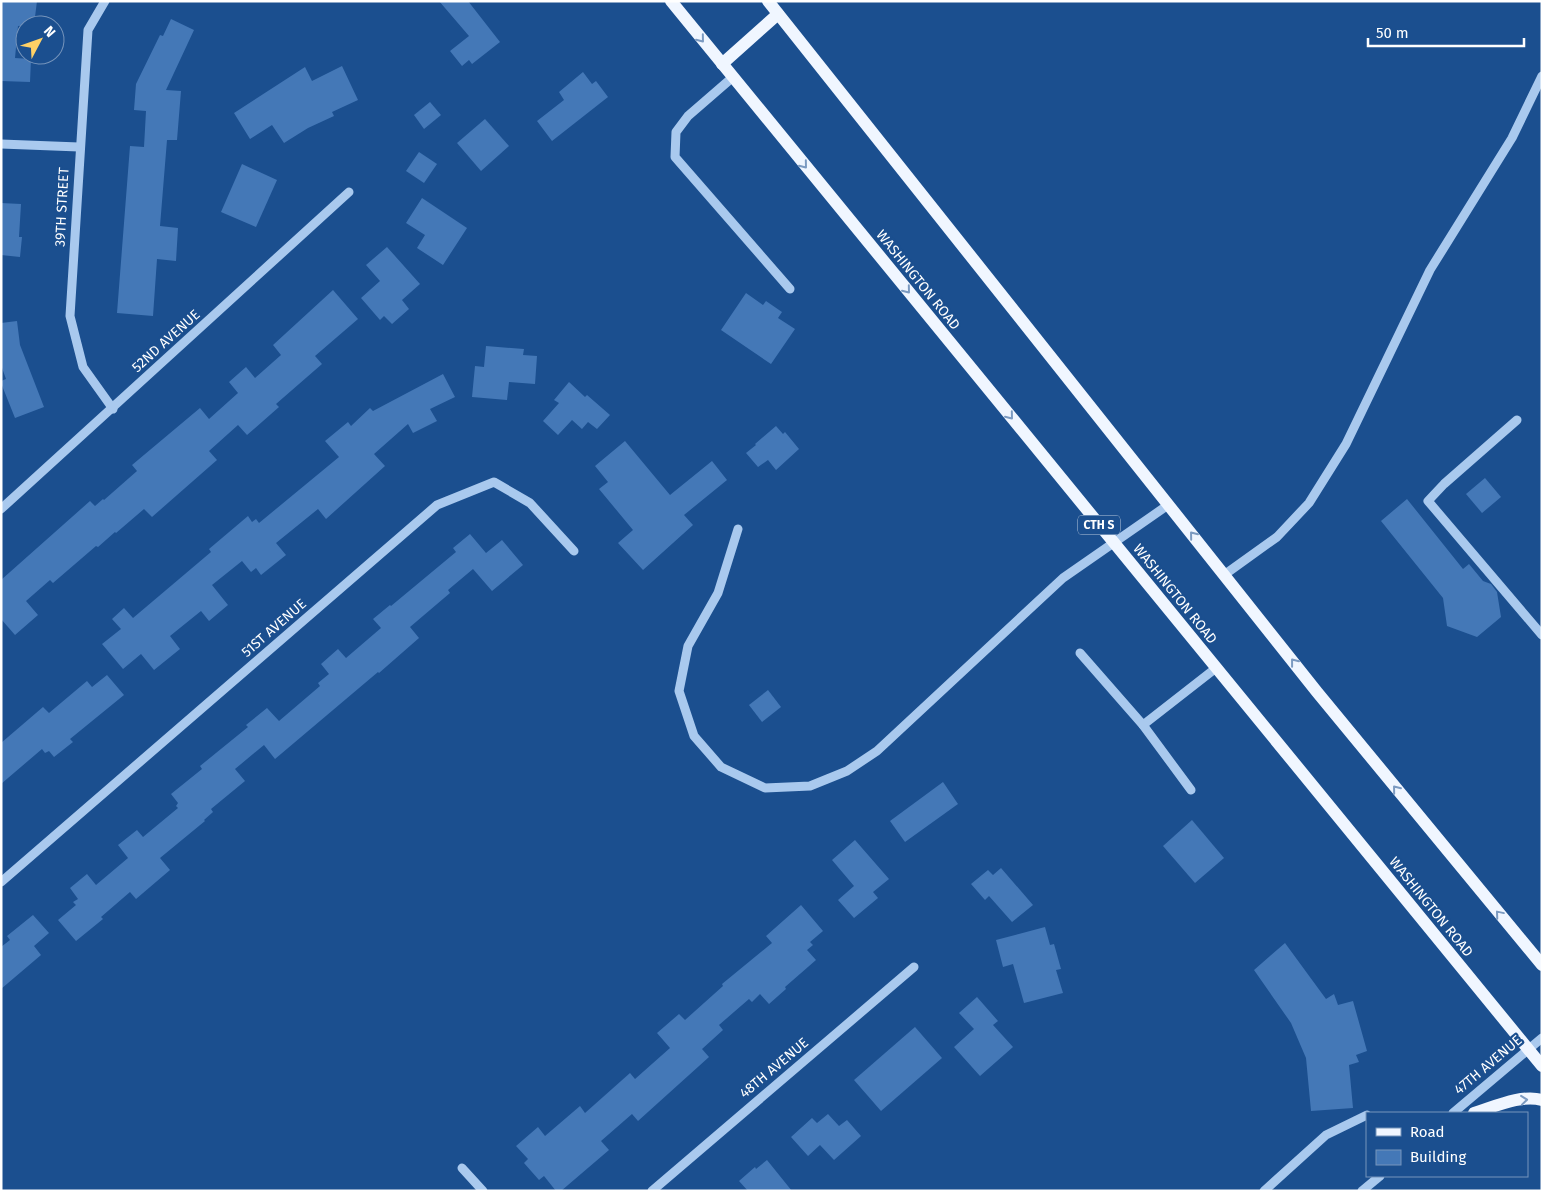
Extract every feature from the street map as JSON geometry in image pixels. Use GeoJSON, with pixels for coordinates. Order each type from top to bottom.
{"type":"FeatureCollection","features":[{"type":"Feature","properties":{"kind":"main road","name":"WASHINGTON ROAD"},"geometry":{"type":"LineString","coordinates":[[671,1],[1542,1066]]}},
{"type":"Feature","properties":{"kind":"main road"},"geometry":{"type":"LineString","coordinates":[[768,1],[1317,692],[1542,965]]}},
{"type":"Feature","properties":{"kind":"main road"},"geometry":{"type":"LineString","coordinates":[[722,64],[778,14]]}},
{"type":"Feature","properties":{"kind":"main road"},"geometry":{"type":"LineString","coordinates":[[1522,941],[1542,954]]}},
{"type":"Feature","properties":{"kind":"main road"},"geometry":{"type":"LineString","coordinates":[[1477,1112],[1517,1100],[1537,1098],[1542,1100]]}},
{"type":"Feature","properties":{"kind":"street","name":"39TH STREET"},"geometry":{"type":"LineString","coordinates":[[105,1],[88,30],[79,147],[70,316],[83,367],[113,409]]}},
{"type":"Feature","properties":{"kind":"street"},"geometry":{"type":"LineString","coordinates":[[1224,575],[1277,537],[1309,503],[1346,444],[1430,270],[1513,136],[1542,76]]}},
{"type":"Feature","properties":{"kind":"street"},"geometry":{"type":"LineString","coordinates":[[733,77],[688,116],[676,132],[675,157],[790,289]]}},
{"type":"Feature","properties":{"kind":"street"},"geometry":{"type":"LineString","coordinates":[[1,144],[79,147]]}},
{"type":"Feature","properties":{"kind":"street","name":"52ND AVENUE"},"geometry":{"type":"LineString","coordinates":[[1,510],[349,192]]}},
{"type":"Feature","properties":{"kind":"street"},"geometry":{"type":"LineString","coordinates":[[1517,420],[1444,484],[1428,501],[1542,635]]}},
{"type":"Feature","properties":{"kind":"street","name":"51ST AVENUE"},"geometry":{"type":"LineString","coordinates":[[1,882],[437,505],[494,482],[530,503],[574,551]]}},
{"type":"Feature","properties":{"kind":"street"},"geometry":{"type":"LineString","coordinates":[[738,529],[718,593],[688,646],[678,691],[694,736],[722,767],[765,788],[810,786],[847,771],[877,751],[1062,578],[1168,505]]}},
{"type":"Feature","properties":{"kind":"street"},"geometry":{"type":"LineString","coordinates":[[1080,653],[1143,725],[1191,790]]}},
{"type":"Feature","properties":{"kind":"street"},"geometry":{"type":"LineString","coordinates":[[1143,725],[1216,668]]}},
{"type":"Feature","properties":{"kind":"street","name":"48TH AVENUE"},"geometry":{"type":"LineString","coordinates":[[652,1191],[914,967]]}},
{"type":"Feature","properties":{"kind":"street","name":"47TH AVENUE"},"geometry":{"type":"LineString","coordinates":[[1454,1112],[1542,1038]]}},
{"type":"Feature","properties":{"kind":"street"},"geometry":{"type":"LineString","coordinates":[[1264,1191],[1326,1135],[1366,1115]]}},
{"type":"Feature","properties":{"kind":"street"},"geometry":{"type":"LineString","coordinates":[[462,1168],[483,1191]]}},
{"type":"Feature","properties":{"kind":"street"},"geometry":{"type":"LineString","coordinates":[[1362,1191],[1379,1177]]}},
{"type":"Feature","properties":{"kind":"building"},"geometry":{"type":"Polygon","coordinates":[[[1,1],[37,1],[35,15],[15,15],[15,65],[31,65],[30,82],[1,81],[1,1]]]}},
{"type":"Feature","properties":{"kind":"building"},"geometry":{"type":"Polygon","coordinates":[[[439,1],[468,1],[500,42],[472,64],[469,60],[462,66],[450,51],[469,36],[439,1]]]}},
{"type":"Feature","properties":{"kind":"building"},"geometry":{"type":"Polygon","coordinates":[[[171,19],[194,30],[166,90],[181,91],[177,140],[167,140],[160,226],[178,228],[176,261],[157,259],[153,316],[117,313],[130,146],[144,147],[146,111],[134,110],[136,84],[160,35],[163,36],[171,19]]]}},
{"type":"Feature","properties":{"kind":"building"},"geometry":{"type":"Polygon","coordinates":[[[342,66],[358,100],[332,112],[334,116],[308,128],[284,143],[272,125],[250,139],[234,113],[305,67],[312,81],[342,66]]]}},
{"type":"Feature","properties":{"kind":"building"},"geometry":{"type":"Polygon","coordinates":[[[583,72],[592,84],[596,81],[608,97],[552,141],[537,121],[564,100],[559,92],[583,72]]]}},
{"type":"Feature","properties":{"kind":"building"},"geometry":{"type":"Polygon","coordinates":[[[430,102],[441,115],[424,129],[414,115],[430,102]]]}},
{"type":"Feature","properties":{"kind":"building"},"geometry":{"type":"Polygon","coordinates":[[[485,119],[509,146],[481,171],[457,143],[485,119]]]}},
{"type":"Feature","properties":{"kind":"building"},"geometry":{"type":"Polygon","coordinates":[[[419,152],[437,164],[424,183],[406,171],[419,152]]]}},
{"type":"Feature","properties":{"kind":"building"},"geometry":{"type":"Polygon","coordinates":[[[242,164],[277,180],[256,227],[221,212],[242,164]]]}},
{"type":"Feature","properties":{"kind":"building"},"geometry":{"type":"Polygon","coordinates":[[[422,198],[467,228],[443,265],[417,248],[425,235],[406,223],[422,198]]]}},
{"type":"Feature","properties":{"kind":"building"},"geometry":{"type":"Polygon","coordinates":[[[1,203],[21,204],[19,237],[22,237],[20,257],[1,255],[1,203]]]}},
{"type":"Feature","properties":{"kind":"building"},"geometry":{"type":"Polygon","coordinates":[[[387,247],[420,284],[402,300],[409,309],[392,324],[384,316],[380,320],[361,298],[380,281],[366,265],[387,247]]]}},
{"type":"Feature","properties":{"kind":"building"},"geometry":{"type":"Polygon","coordinates":[[[333,290],[358,319],[315,356],[322,364],[276,404],[279,407],[247,435],[238,425],[209,451],[217,460],[152,517],[144,509],[98,547],[96,546],[53,583],[50,580],[26,601],[38,615],[15,635],[1,619],[1,580],[90,501],[95,506],[104,500],[137,471],[132,465],[200,408],[209,419],[238,393],[229,382],[246,367],[255,378],[281,355],[273,345],[333,290]]]}},
{"type":"Feature","properties":{"kind":"building"},"geometry":{"type":"Polygon","coordinates":[[[746,293],[763,305],[766,301],[782,312],[778,318],[795,329],[771,364],[721,330],[746,293]]]}},
{"type":"Feature","properties":{"kind":"building"},"geometry":{"type":"Polygon","coordinates":[[[17,321],[20,345],[44,407],[15,418],[1,383],[1,381],[6,379],[1,365],[1,323],[17,321]]]}},
{"type":"Feature","properties":{"kind":"building"},"geometry":{"type":"Polygon","coordinates":[[[486,346],[524,349],[523,355],[537,356],[535,384],[509,382],[507,400],[472,397],[475,366],[484,367],[486,346]]]}},
{"type":"Feature","properties":{"kind":"building"},"geometry":{"type":"Polygon","coordinates":[[[443,374],[455,397],[430,409],[437,421],[413,433],[408,424],[374,454],[385,466],[326,519],[318,509],[276,543],[286,555],[261,575],[256,568],[251,572],[242,561],[212,585],[228,605],[209,621],[201,611],[170,636],[180,649],[154,670],[141,654],[123,669],[102,644],[121,629],[112,619],[124,608],[133,618],[211,552],[209,549],[248,516],[252,522],[256,519],[259,523],[339,457],[325,441],[348,422],[351,426],[370,408],[373,411],[443,374]]]}},
{"type":"Feature","properties":{"kind":"building"},"geometry":{"type":"Polygon","coordinates":[[[569,382],[585,397],[587,395],[610,415],[597,429],[588,422],[582,429],[572,420],[558,435],[543,421],[559,403],[554,400],[569,382]]]}},
{"type":"Feature","properties":{"kind":"building"},"geometry":{"type":"Polygon","coordinates":[[[776,426],[783,434],[785,432],[799,449],[776,470],[768,460],[758,467],[746,453],[776,426]]]}},
{"type":"Feature","properties":{"kind":"building"},"geometry":{"type":"Polygon","coordinates":[[[625,441],[670,495],[712,461],[727,480],[684,515],[693,525],[643,570],[618,543],[633,530],[599,489],[608,482],[595,466],[625,441]]]}},
{"type":"Feature","properties":{"kind":"building"},"geometry":{"type":"Polygon","coordinates":[[[1485,478],[1501,497],[1482,513],[1466,494],[1485,478]]]}},
{"type":"Feature","properties":{"kind":"building"},"geometry":{"type":"Polygon","coordinates":[[[1407,499],[1463,569],[1469,564],[1483,581],[1491,584],[1497,592],[1501,617],[1477,637],[1447,626],[1443,598],[1381,521],[1407,499]]]}},
{"type":"Feature","properties":{"kind":"building"},"geometry":{"type":"Polygon","coordinates":[[[470,534],[486,553],[502,540],[523,565],[492,591],[473,569],[448,590],[450,593],[410,627],[419,638],[379,673],[275,759],[264,745],[235,769],[245,781],[211,809],[213,812],[205,821],[160,858],[170,870],[136,899],[130,892],[101,917],[103,919],[76,941],[58,920],[76,905],[73,902],[78,899],[70,888],[87,874],[96,885],[128,858],[118,845],[137,830],[143,837],[178,808],[176,806],[178,803],[171,794],[202,769],[200,766],[248,727],[246,725],[267,708],[279,721],[320,686],[318,683],[329,674],[321,664],[338,649],[346,658],[381,628],[373,619],[456,552],[453,548],[470,534]]]}},
{"type":"Feature","properties":{"kind":"building"},"geometry":{"type":"Polygon","coordinates":[[[107,675],[124,695],[70,739],[73,742],[54,757],[49,751],[45,753],[42,749],[1,784],[1,743],[43,707],[49,713],[87,681],[92,687],[107,675]]]}},
{"type":"Feature","properties":{"kind":"building"},"geometry":{"type":"Polygon","coordinates":[[[768,690],[781,707],[762,722],[749,705],[768,690]]]}},
{"type":"Feature","properties":{"kind":"building"},"geometry":{"type":"Polygon","coordinates":[[[943,782],[958,804],[905,842],[890,821],[943,782]]]}},
{"type":"Feature","properties":{"kind":"building"},"geometry":{"type":"Polygon","coordinates":[[[1192,820],[1224,858],[1195,883],[1163,846],[1192,820]]]}},
{"type":"Feature","properties":{"kind":"building"},"geometry":{"type":"Polygon","coordinates":[[[855,840],[889,879],[873,892],[878,898],[854,918],[838,900],[854,886],[832,860],[855,840]]]}},
{"type":"Feature","properties":{"kind":"building"},"geometry":{"type":"Polygon","coordinates":[[[1001,868],[1033,905],[1012,922],[989,896],[985,900],[971,884],[988,870],[993,875],[1001,868]]]}},
{"type":"Feature","properties":{"kind":"building"},"geometry":{"type":"Polygon","coordinates":[[[801,905],[823,931],[810,942],[813,945],[807,950],[816,960],[769,1004],[760,994],[752,1002],[749,999],[719,1025],[723,1030],[702,1049],[709,1057],[638,1121],[632,1114],[601,1141],[609,1150],[561,1191],[556,1191],[544,1176],[539,1180],[524,1163],[528,1159],[516,1146],[538,1127],[545,1136],[580,1106],[585,1113],[630,1073],[635,1079],[670,1048],[657,1033],[679,1014],[685,1020],[723,986],[722,984],[772,943],[766,936],[801,905]]]}},
{"type":"Feature","properties":{"kind":"building"},"geometry":{"type":"Polygon","coordinates":[[[33,915],[49,933],[34,946],[41,955],[1,989],[1,947],[10,940],[7,936],[33,915]]]}},
{"type":"Feature","properties":{"kind":"building"},"geometry":{"type":"Polygon","coordinates":[[[1045,927],[1050,945],[1054,944],[1061,969],[1056,970],[1063,993],[1024,1003],[1013,964],[1003,967],[996,940],[1045,927]]]}},
{"type":"Feature","properties":{"kind":"building"},"geometry":{"type":"Polygon","coordinates":[[[1285,943],[1326,999],[1334,994],[1338,1005],[1353,1001],[1367,1051],[1356,1055],[1359,1062],[1349,1065],[1353,1108],[1311,1111],[1306,1058],[1291,1023],[1254,970],[1285,943]]]}},
{"type":"Feature","properties":{"kind":"building"},"geometry":{"type":"Polygon","coordinates":[[[977,997],[998,1021],[993,1025],[1013,1047],[980,1076],[954,1047],[974,1029],[959,1013],[977,997]]]}},
{"type":"Feature","properties":{"kind":"building"},"geometry":{"type":"Polygon","coordinates":[[[915,1027],[942,1058],[881,1111],[854,1080],[915,1027]]]}},
{"type":"Feature","properties":{"kind":"building"},"geometry":{"type":"Polygon","coordinates":[[[828,1114],[839,1126],[847,1120],[861,1136],[834,1160],[820,1145],[808,1156],[791,1137],[812,1118],[817,1123],[828,1114]]]}},
{"type":"Feature","properties":{"kind":"building"},"geometry":{"type":"Polygon","coordinates":[[[767,1160],[792,1191],[748,1191],[739,1181],[755,1167],[756,1169],[767,1160]]]}}]}
